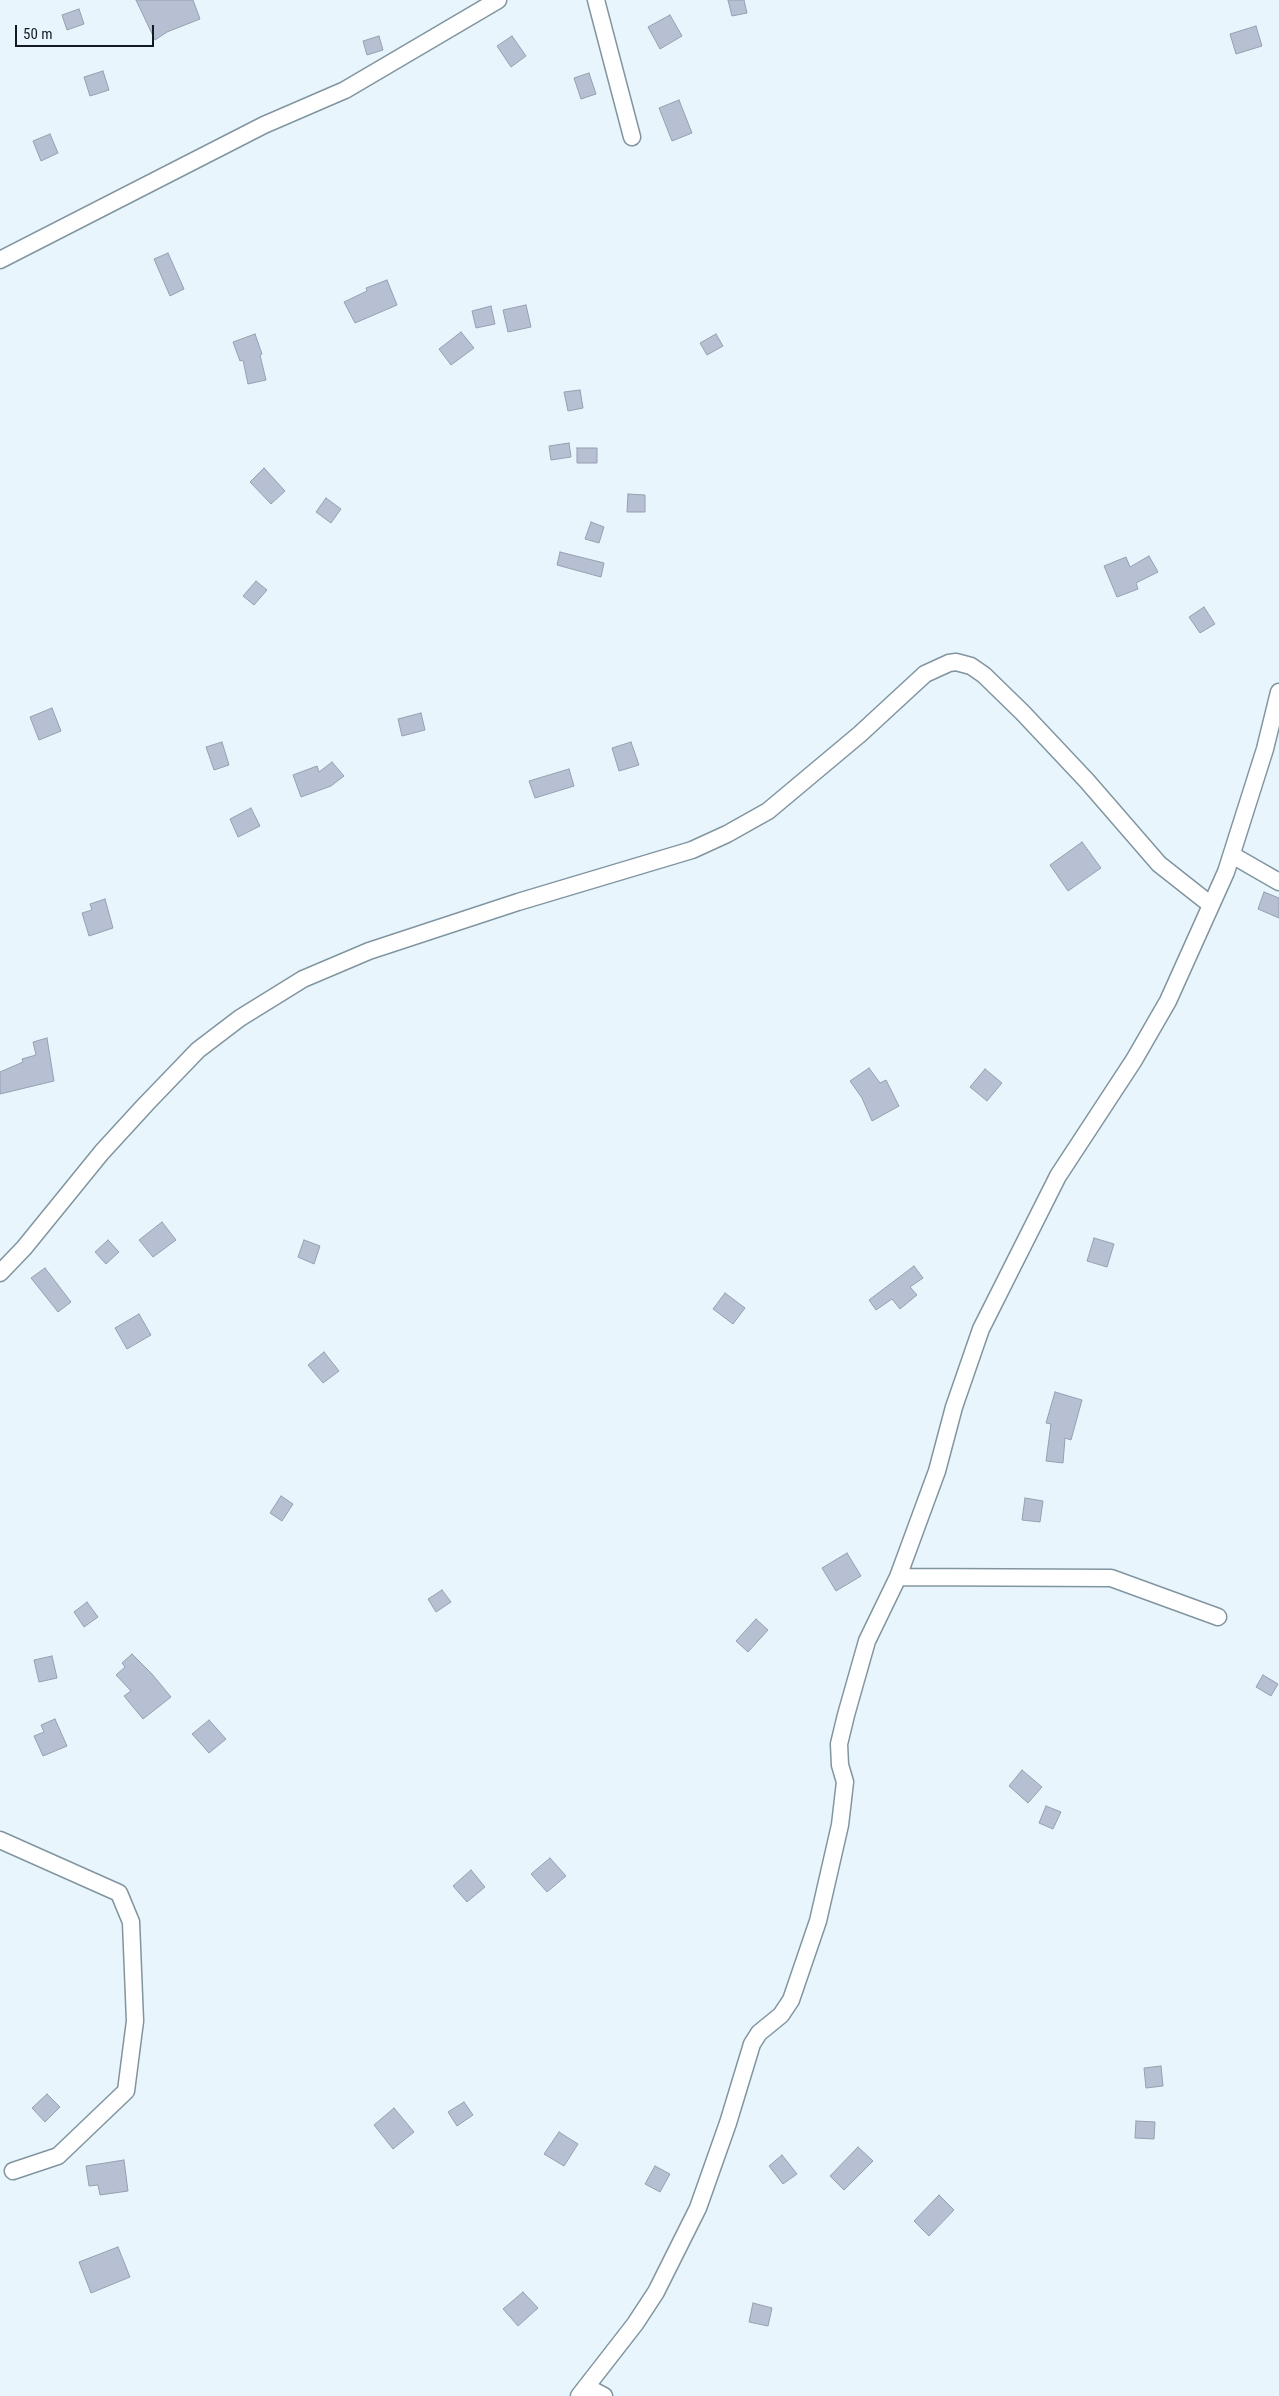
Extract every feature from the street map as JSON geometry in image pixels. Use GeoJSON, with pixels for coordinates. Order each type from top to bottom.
{"type":"FeatureCollection","features":[{"type":"Feature","properties":{"kind":"street"},"geometry":{"type":"LineString","coordinates":[[0,260],[264,125],[345,90],[498,0]]}},
{"type":"Feature","properties":{"kind":"street"},"geometry":{"type":"LineString","coordinates":[[596,0],[632,137]]}},
{"type":"Feature","properties":{"kind":"street"},"geometry":{"type":"LineString","coordinates":[[0,1273],[24,1248],[102,1152],[146,1104],[198,1050],[240,1018],[304,979],[369,950],[518,902],[692,850],[727,834],[768,811],[860,734],[925,674],[948,663],[956,662],[971,666],[984,675],[1049,740],[1159,864],[1211,905]]}},
{"type":"Feature","properties":{"kind":"street"},"geometry":{"type":"LineString","coordinates":[[604,2396],[583,2391],[635,2324],[656,2292],[698,2208],[728,2123],[752,2044],[760,2033],[781,2015],[791,2000],[818,1921],[840,1824],[845,1782],[840,1765],[840,1744],[867,1641],[898,1577],[937,1471],[954,1408],[981,1329],[1058,1176],[1134,1060],[1168,1001],[1232,855],[1279,692]]}},
{"type":"Feature","properties":{"kind":"street"},"geometry":{"type":"LineString","coordinates":[[1232,855],[1279,882]]}},
{"type":"Feature","properties":{"kind":"street"},"geometry":{"type":"LineString","coordinates":[[898,1577],[1111,1578],[1218,1617]]}},
{"type":"Feature","properties":{"kind":"street"},"geometry":{"type":"LineString","coordinates":[[0,1840],[119,1893],[131,1922],[135,2021],[126,2091],[58,2156],[12,2171]]}},
{"type":"Feature","properties":{"kind":"building"},"geometry":{"type":"Polygon","coordinates":[[[136,0],[193,0],[200,19],[167,32],[155,40],[136,0]]]}},
{"type":"Feature","properties":{"kind":"building"},"geometry":{"type":"Polygon","coordinates":[[[728,0],[744,0],[747,13],[732,16],[728,0]]]}},
{"type":"Feature","properties":{"kind":"building"},"geometry":{"type":"Polygon","coordinates":[[[79,9],[84,24],[67,30],[62,15],[79,9]]]}},
{"type":"Feature","properties":{"kind":"building"},"geometry":{"type":"Polygon","coordinates":[[[670,15],[682,36],[660,49],[648,27],[670,15]]]}},
{"type":"Feature","properties":{"kind":"building"},"geometry":{"type":"Polygon","coordinates":[[[1256,26],[1262,46],[1236,54],[1230,34],[1256,26]]]}},
{"type":"Feature","properties":{"kind":"building"},"geometry":{"type":"Polygon","coordinates":[[[379,36],[383,50],[367,55],[363,41],[379,36]]]}},
{"type":"Feature","properties":{"kind":"building"},"geometry":{"type":"Polygon","coordinates":[[[512,36],[526,56],[511,67],[497,46],[512,36]]]}},
{"type":"Feature","properties":{"kind":"building"},"geometry":{"type":"Polygon","coordinates":[[[103,71],[109,90],[90,96],[84,77],[103,71]]]}},
{"type":"Feature","properties":{"kind":"building"},"geometry":{"type":"Polygon","coordinates":[[[589,73],[596,94],[581,99],[574,78],[589,73]]]}},
{"type":"Feature","properties":{"kind":"building"},"geometry":{"type":"Polygon","coordinates":[[[679,100],[692,133],[672,141],[659,108],[679,100]]]}},
{"type":"Feature","properties":{"kind":"building"},"geometry":{"type":"Polygon","coordinates":[[[50,134],[58,153],[41,161],[33,141],[50,134]]]}},
{"type":"Feature","properties":{"kind":"building"},"geometry":{"type":"Polygon","coordinates":[[[168,253],[184,289],[170,296],[154,259],[168,253]]]}},
{"type":"Feature","properties":{"kind":"building"},"geometry":{"type":"Polygon","coordinates":[[[387,280],[397,305],[355,323],[344,302],[367,291],[366,288],[387,280]]]}},
{"type":"Feature","properties":{"kind":"building"},"geometry":{"type":"Polygon","coordinates":[[[526,305],[531,327],[508,332],[503,310],[526,305]]]}},
{"type":"Feature","properties":{"kind":"building"},"geometry":{"type":"Polygon","coordinates":[[[491,306],[495,324],[476,328],[472,311],[491,306]]]}},
{"type":"Feature","properties":{"kind":"building"},"geometry":{"type":"Polygon","coordinates":[[[461,332],[474,348],[451,365],[439,349],[461,332]]]}},
{"type":"Feature","properties":{"kind":"building"},"geometry":{"type":"Polygon","coordinates":[[[255,334],[262,354],[260,355],[266,380],[248,384],[243,360],[240,361],[233,342],[255,334]]]}},
{"type":"Feature","properties":{"kind":"building"},"geometry":{"type":"Polygon","coordinates":[[[716,334],[723,346],[707,355],[700,343],[716,334]]]}},
{"type":"Feature","properties":{"kind":"building"},"geometry":{"type":"Polygon","coordinates":[[[580,390],[583,408],[568,411],[564,392],[580,390]]]}},
{"type":"Feature","properties":{"kind":"building"},"geometry":{"type":"Polygon","coordinates":[[[569,443],[571,457],[551,460],[549,446],[569,443]]]}},
{"type":"Feature","properties":{"kind":"building"},"geometry":{"type":"Polygon","coordinates":[[[577,448],[597,448],[597,463],[577,463],[577,448]]]}},
{"type":"Feature","properties":{"kind":"building"},"geometry":{"type":"Polygon","coordinates":[[[264,468],[285,491],[271,504],[250,482],[264,468]]]}},
{"type":"Feature","properties":{"kind":"building"},"geometry":{"type":"Polygon","coordinates":[[[628,494],[645,495],[645,512],[627,512],[628,494]]]}},
{"type":"Feature","properties":{"kind":"building"},"geometry":{"type":"Polygon","coordinates":[[[326,498],[341,509],[331,523],[316,512],[326,498]]]}},
{"type":"Feature","properties":{"kind":"building"},"geometry":{"type":"Polygon","coordinates":[[[591,522],[604,527],[599,543],[585,539],[591,522]]]}},
{"type":"Feature","properties":{"kind":"building"},"geometry":{"type":"Polygon","coordinates":[[[560,552],[604,563],[601,577],[557,565],[560,552]]]}},
{"type":"Feature","properties":{"kind":"building"},"geometry":{"type":"Polygon","coordinates":[[[1149,556],[1158,572],[1136,583],[1138,589],[1117,597],[1104,566],[1126,557],[1130,567],[1149,556]]]}},
{"type":"Feature","properties":{"kind":"building"},"geometry":{"type":"Polygon","coordinates":[[[256,581],[267,590],[254,605],[243,596],[256,581]]]}},
{"type":"Feature","properties":{"kind":"building"},"geometry":{"type":"Polygon","coordinates":[[[1204,607],[1215,624],[1200,633],[1189,617],[1204,607]]]}},
{"type":"Feature","properties":{"kind":"building"},"geometry":{"type":"Polygon","coordinates":[[[52,708],[61,731],[39,740],[30,717],[52,708]]]}},
{"type":"Feature","properties":{"kind":"building"},"geometry":{"type":"Polygon","coordinates":[[[421,713],[425,730],[402,736],[398,719],[421,713]]]}},
{"type":"Feature","properties":{"kind":"building"},"geometry":{"type":"Polygon","coordinates":[[[222,742],[229,765],[214,770],[206,747],[222,742]]]}},
{"type":"Feature","properties":{"kind":"building"},"geometry":{"type":"Polygon","coordinates":[[[631,742],[639,765],[619,771],[612,748],[631,742]]]}},
{"type":"Feature","properties":{"kind":"building"},"geometry":{"type":"Polygon","coordinates":[[[332,762],[344,776],[331,786],[301,797],[293,775],[317,766],[319,772],[332,762]]]}},
{"type":"Feature","properties":{"kind":"building"},"geometry":{"type":"Polygon","coordinates":[[[569,769],[574,786],[535,798],[529,781],[569,769]]]}},
{"type":"Feature","properties":{"kind":"building"},"geometry":{"type":"Polygon","coordinates":[[[251,808],[260,826],[238,837],[230,819],[251,808]]]}},
{"type":"Feature","properties":{"kind":"building"},"geometry":{"type":"Polygon","coordinates":[[[1082,842],[1101,868],[1068,891],[1050,865],[1082,842]]]}},
{"type":"Feature","properties":{"kind":"building"},"geometry":{"type":"Polygon","coordinates":[[[1264,892],[1279,898],[1279,918],[1258,909],[1264,892]]]}},
{"type":"Feature","properties":{"kind":"building"},"geometry":{"type":"Polygon","coordinates":[[[105,899],[113,928],[89,936],[82,913],[92,910],[90,904],[105,899]]]}},
{"type":"Feature","properties":{"kind":"building"},"geometry":{"type":"Polygon","coordinates":[[[47,1038],[54,1081],[0,1094],[0,1072],[23,1062],[22,1059],[36,1055],[33,1042],[47,1038]]]}},
{"type":"Feature","properties":{"kind":"building"},"geometry":{"type":"Polygon","coordinates":[[[869,1068],[880,1083],[886,1080],[899,1106],[872,1121],[862,1098],[850,1081],[869,1068]]]}},
{"type":"Feature","properties":{"kind":"building"},"geometry":{"type":"Polygon","coordinates":[[[985,1069],[1002,1083],[987,1101],[970,1087],[985,1069]]]}},
{"type":"Feature","properties":{"kind":"building"},"geometry":{"type":"Polygon","coordinates":[[[162,1222],[176,1240],[153,1257],[139,1240],[162,1222]]]}},
{"type":"Feature","properties":{"kind":"building"},"geometry":{"type":"Polygon","coordinates":[[[1094,1238],[1114,1244],[1107,1267],[1087,1261],[1094,1238]]]}},
{"type":"Feature","properties":{"kind":"building"},"geometry":{"type":"Polygon","coordinates":[[[108,1240],[119,1252],[106,1264],[95,1252],[108,1240]]]}},
{"type":"Feature","properties":{"kind":"building"},"geometry":{"type":"Polygon","coordinates":[[[304,1240],[320,1246],[314,1264],[298,1257],[304,1240]]]}},
{"type":"Feature","properties":{"kind":"building"},"geometry":{"type":"Polygon","coordinates":[[[914,1266],[923,1278],[910,1287],[917,1295],[900,1309],[892,1299],[876,1310],[869,1300],[914,1266]]]}},
{"type":"Feature","properties":{"kind":"building"},"geometry":{"type":"Polygon","coordinates":[[[45,1268],[71,1302],[58,1312],[31,1278],[45,1268]]]}},
{"type":"Feature","properties":{"kind":"building"},"geometry":{"type":"Polygon","coordinates":[[[725,1293],[745,1308],[733,1324],[713,1309],[725,1293]]]}},
{"type":"Feature","properties":{"kind":"building"},"geometry":{"type":"Polygon","coordinates":[[[139,1314],[151,1335],[127,1349],[115,1328],[139,1314]]]}},
{"type":"Feature","properties":{"kind":"building"},"geometry":{"type":"Polygon","coordinates":[[[324,1352],[339,1371],[323,1383],[308,1365],[324,1352]]]}},
{"type":"Feature","properties":{"kind":"building"},"geometry":{"type":"Polygon","coordinates":[[[1055,1392],[1082,1400],[1071,1440],[1065,1438],[1063,1463],[1046,1461],[1051,1424],[1046,1423],[1055,1392]]]}},
{"type":"Feature","properties":{"kind":"building"},"geometry":{"type":"Polygon","coordinates":[[[281,1496],[293,1504],[282,1521],[270,1513],[281,1496]]]}},
{"type":"Feature","properties":{"kind":"building"},"geometry":{"type":"Polygon","coordinates":[[[1025,1498],[1043,1501],[1040,1522],[1022,1520],[1025,1498]]]}},
{"type":"Feature","properties":{"kind":"building"},"geometry":{"type":"Polygon","coordinates":[[[847,1553],[861,1576],[836,1591],[822,1568],[847,1553]]]}},
{"type":"Feature","properties":{"kind":"building"},"geometry":{"type":"Polygon","coordinates":[[[442,1590],[451,1602],[436,1612],[428,1599],[442,1590]]]}},
{"type":"Feature","properties":{"kind":"building"},"geometry":{"type":"Polygon","coordinates":[[[87,1602],[98,1617],[84,1627],[74,1612],[87,1602]]]}},
{"type":"Feature","properties":{"kind":"building"},"geometry":{"type":"Polygon","coordinates":[[[756,1619],[768,1630],[748,1652],[736,1641],[756,1619]]]}},
{"type":"Feature","properties":{"kind":"building"},"geometry":{"type":"Polygon","coordinates":[[[132,1654],[171,1697],[143,1719],[124,1696],[131,1691],[116,1675],[125,1667],[122,1663],[132,1654]]]}},
{"type":"Feature","properties":{"kind":"building"},"geometry":{"type":"Polygon","coordinates":[[[52,1656],[57,1678],[39,1682],[34,1660],[52,1656]]]}},
{"type":"Feature","properties":{"kind":"building"},"geometry":{"type":"Polygon","coordinates":[[[1263,1675],[1278,1684],[1271,1696],[1256,1687],[1263,1675]]]}},
{"type":"Feature","properties":{"kind":"building"},"geometry":{"type":"Polygon","coordinates":[[[55,1719],[67,1746],[43,1756],[34,1736],[44,1732],[41,1725],[55,1719]]]}},
{"type":"Feature","properties":{"kind":"building"},"geometry":{"type":"Polygon","coordinates":[[[209,1720],[226,1739],[209,1753],[192,1734],[209,1720]]]}},
{"type":"Feature","properties":{"kind":"building"},"geometry":{"type":"Polygon","coordinates":[[[1022,1770],[1042,1787],[1028,1803],[1009,1786],[1022,1770]]]}},
{"type":"Feature","properties":{"kind":"building"},"geometry":{"type":"Polygon","coordinates":[[[1046,1806],[1061,1812],[1053,1829],[1039,1823],[1046,1806]]]}},
{"type":"Feature","properties":{"kind":"building"},"geometry":{"type":"Polygon","coordinates":[[[550,1858],[566,1876],[547,1892],[531,1874],[550,1858]]]}},
{"type":"Feature","properties":{"kind":"building"},"geometry":{"type":"Polygon","coordinates":[[[471,1870],[485,1887],[467,1902],[453,1886],[471,1870]]]}},
{"type":"Feature","properties":{"kind":"building"},"geometry":{"type":"Polygon","coordinates":[[[1161,2066],[1163,2086],[1146,2088],[1144,2068],[1161,2066]]]}},
{"type":"Feature","properties":{"kind":"building"},"geometry":{"type":"Polygon","coordinates":[[[47,2094],[60,2107],[45,2122],[32,2108],[47,2094]]]}},
{"type":"Feature","properties":{"kind":"building"},"geometry":{"type":"Polygon","coordinates":[[[464,2102],[473,2115],[457,2126],[448,2112],[464,2102]]]}},
{"type":"Feature","properties":{"kind":"building"},"geometry":{"type":"Polygon","coordinates":[[[394,2108],[414,2132],[393,2149],[374,2125],[394,2108]]]}},
{"type":"Feature","properties":{"kind":"building"},"geometry":{"type":"Polygon","coordinates":[[[1136,2121],[1155,2122],[1154,2139],[1135,2138],[1136,2121]]]}},
{"type":"Feature","properties":{"kind":"building"},"geometry":{"type":"Polygon","coordinates":[[[559,2132],[578,2144],[564,2166],[544,2154],[559,2132]]]}},
{"type":"Feature","properties":{"kind":"building"},"geometry":{"type":"Polygon","coordinates":[[[858,2147],[873,2161],[844,2190],[830,2176],[858,2147]]]}},
{"type":"Feature","properties":{"kind":"building"},"geometry":{"type":"Polygon","coordinates":[[[782,2155],[797,2174],[783,2184],[769,2166],[782,2155]]]}},
{"type":"Feature","properties":{"kind":"building"},"geometry":{"type":"Polygon","coordinates":[[[124,2160],[128,2191],[100,2195],[98,2185],[89,2186],[86,2166],[124,2160]]]}},
{"type":"Feature","properties":{"kind":"building"},"geometry":{"type":"Polygon","coordinates":[[[655,2166],[670,2174],[660,2192],[645,2184],[655,2166]]]}},
{"type":"Feature","properties":{"kind":"building"},"geometry":{"type":"Polygon","coordinates":[[[939,2195],[954,2210],[929,2236],[914,2221],[939,2195]]]}},
{"type":"Feature","properties":{"kind":"building"},"geometry":{"type":"Polygon","coordinates":[[[118,2247],[130,2277],[91,2293],[79,2262],[118,2247]]]}},
{"type":"Feature","properties":{"kind":"building"},"geometry":{"type":"Polygon","coordinates":[[[523,2292],[538,2308],[518,2326],[503,2309],[523,2292]]]}},
{"type":"Feature","properties":{"kind":"building"},"geometry":{"type":"Polygon","coordinates":[[[753,2303],[772,2308],[768,2326],[749,2322],[753,2303]]]}}]}
